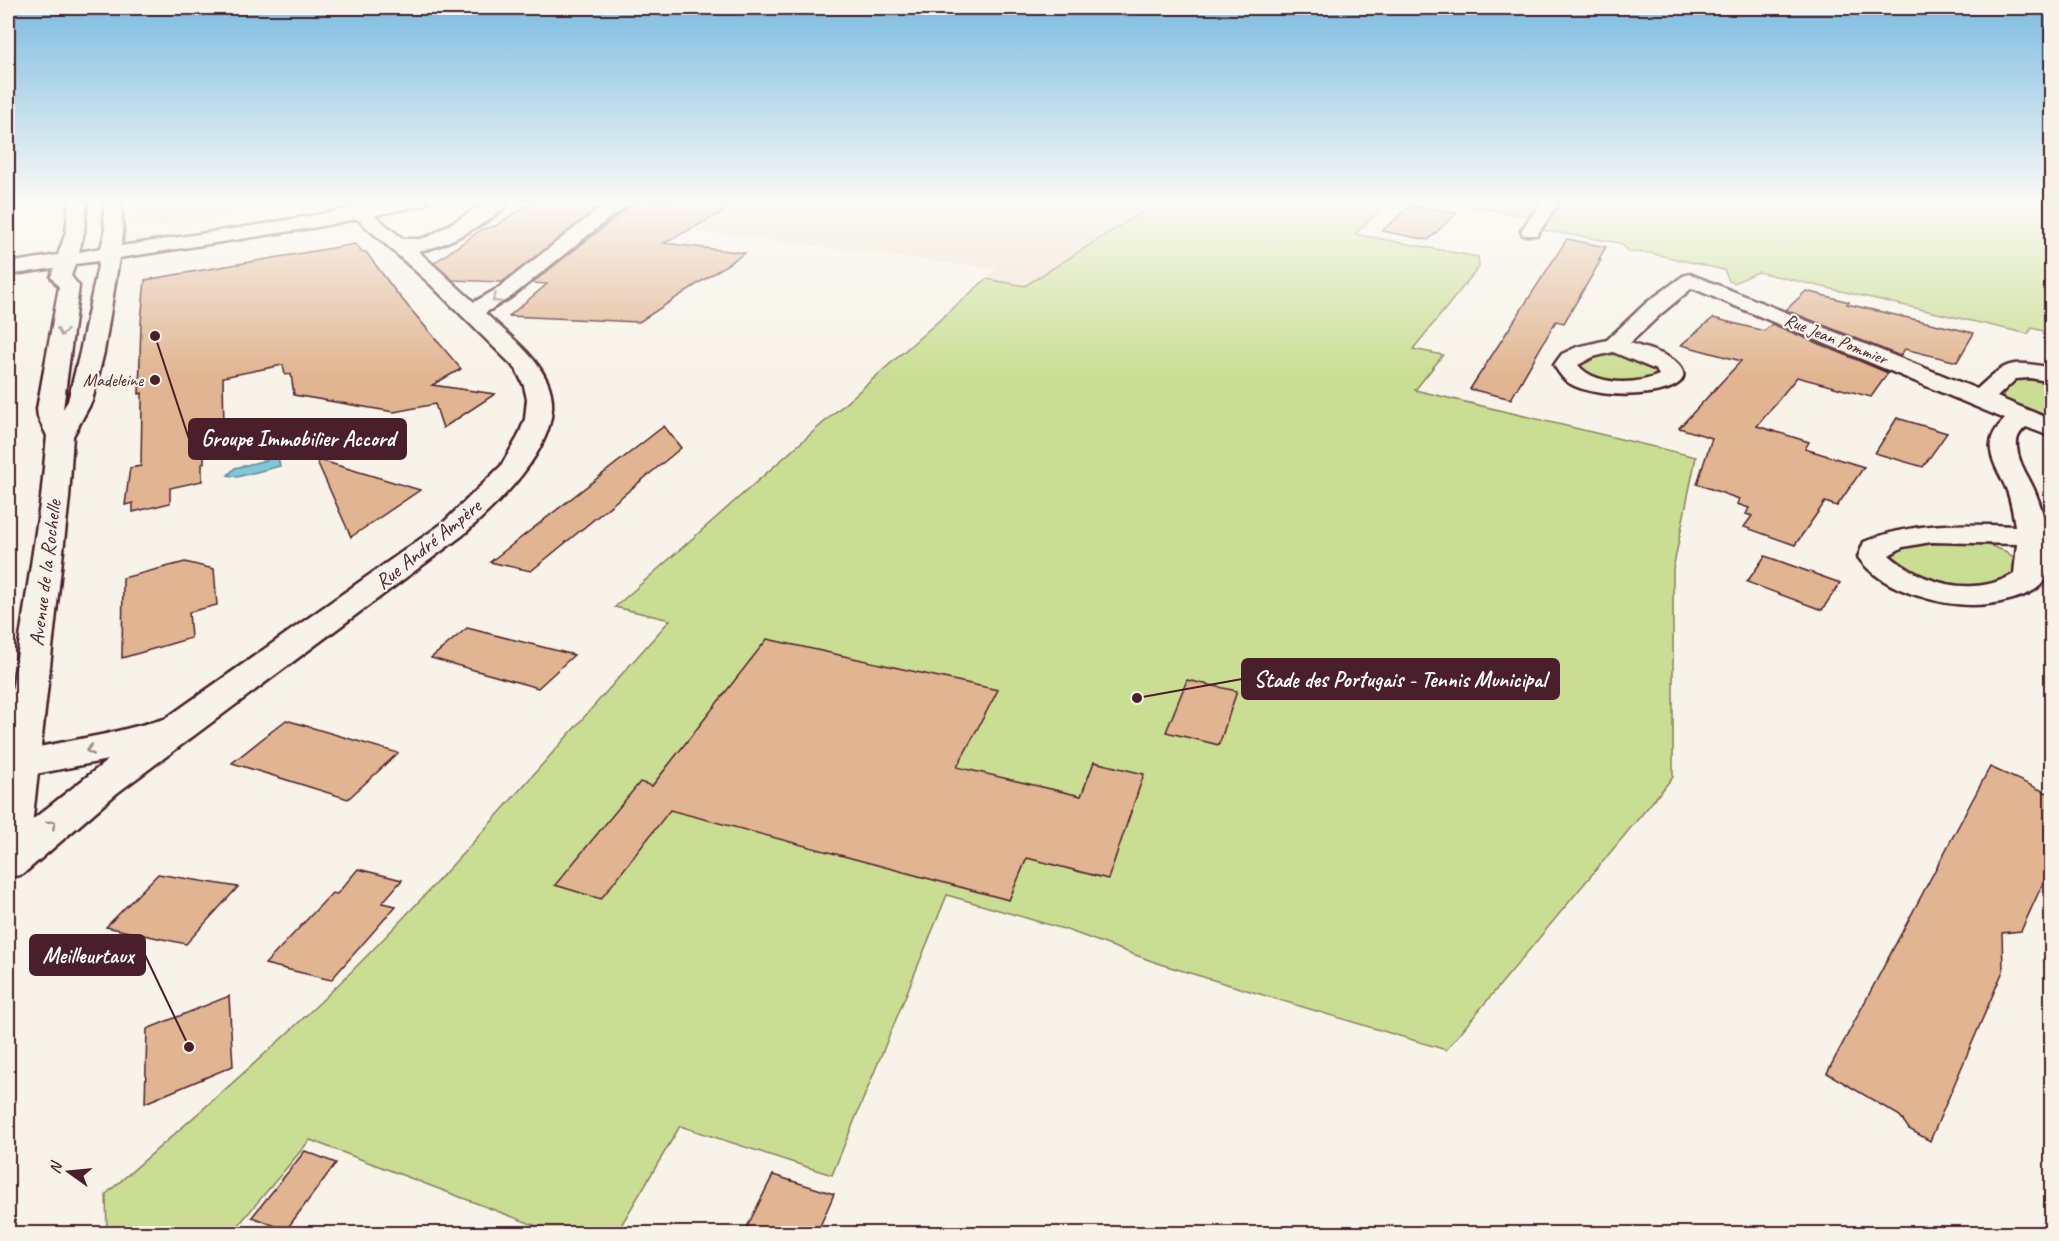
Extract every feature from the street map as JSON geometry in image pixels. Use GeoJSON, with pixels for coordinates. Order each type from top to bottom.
{"type":"FeatureCollection","features":[{"type":"Feature","properties":{"kind":"street","name":"Avenue de la Rochelle"},"geometry":{"type":"LineString","coordinates":[[60,436],[51,417],[50,409],[69,286],[67,259]]}},
{"type":"Feature","properties":{"kind":"street"},"geometry":{"type":"LineString","coordinates":[[8,279],[76,259]]}},
{"type":"Feature","properties":{"kind":"street","name":"Avenue de la Rochelle"},"geometry":{"type":"LineString","coordinates":[[8,852],[55,498],[60,436],[80,401],[92,352],[109,259]]}},
{"type":"Feature","properties":{"kind":"street","name":"Rue André Ampère"},"geometry":{"type":"LineString","coordinates":[[8,862],[103,783],[453,529],[499,484],[529,443],[537,420],[539,398],[532,375],[516,354],[421,259]]}},
{"type":"Feature","properties":{"kind":"street"},"geometry":{"type":"LineString","coordinates":[[471,311],[504,293],[547,259]]}},
{"type":"Feature","properties":{"kind":"street"},"geometry":{"type":"LineString","coordinates":[[17,262],[66,262]]}},
{"type":"Feature","properties":{"kind":"street","name":"Rue Jean Pommier"},"geometry":{"type":"LineString","coordinates":[[1615,345],[1654,308],[1690,280],[2052,429]]}},
{"type":"Feature","properties":{"kind":"street"},"geometry":{"type":"LineString","coordinates":[[1981,399],[2009,372],[2030,371],[2052,375]]}},
{"type":"Feature","properties":{"kind":"street"},"geometry":{"type":"LineString","coordinates":[[2022,417],[2006,433],[2004,444],[2007,462],[2022,494],[2029,518],[2029,535]]}},
{"type":"Feature","properties":{"kind":"street","name":"Rue André Ampère"},"geometry":{"type":"LineString","coordinates":[[20,763],[145,737],[175,726],[204,711]]}},
{"type":"Feature","properties":{"kind":"shaded area"},"geometry":{"type":"Polygon","coordinates":[[[916,259],[1068,259],[1025,286],[986,279],[996,269],[916,259]]]}},
{"type":"Feature","properties":{"kind":"green space"},"geometry":{"type":"Polygon","coordinates":[[[1068,259],[1478,259],[1479,267],[1413,349],[1443,355],[1415,390],[1696,457],[1673,569],[1673,777],[1446,1050],[1160,964],[1067,930],[947,895],[832,1175],[680,1126],[616,1234],[555,1233],[310,1140],[236,1228],[223,1233],[107,1233],[106,1194],[262,1057],[352,971],[474,842],[670,620],[615,607],[986,279],[1025,286],[1068,259]]]}},
{"type":"Feature","properties":{"kind":"green space"},"geometry":{"type":"Polygon","coordinates":[[[1676,259],[2051,259],[2051,333],[2032,328],[2028,334],[1758,272],[1734,283],[1729,281],[1724,270],[1676,259]]]}},
{"type":"Feature","properties":{"kind":"green space"},"geometry":{"type":"Polygon","coordinates":[[[1603,354],[1627,356],[1642,361],[1659,375],[1646,382],[1626,384],[1606,382],[1591,377],[1577,365],[1584,358],[1603,354]]]}},
{"type":"Feature","properties":{"kind":"green space"},"geometry":{"type":"Polygon","coordinates":[[[2013,376],[2051,378],[2051,422],[2004,400],[2003,395],[2013,376]]]}},
{"type":"Feature","properties":{"kind":"green space"},"geometry":{"type":"Polygon","coordinates":[[[1978,541],[2007,552],[2015,559],[2015,570],[2007,580],[1970,588],[1932,583],[1890,559],[1890,551],[1910,542],[1978,541]]]}},
{"type":"Feature","properties":{"kind":"water"},"geometry":{"type":"Polygon","coordinates":[[[278,457],[280,466],[237,477],[228,475],[235,468],[278,457]]]}},
{"type":"Feature","properties":{"kind":"building"},"geometry":{"type":"Polygon","coordinates":[[[268,259],[371,259],[461,369],[432,385],[495,394],[443,428],[435,404],[394,412],[294,395],[291,374],[285,375],[283,365],[223,377],[222,448],[204,452],[202,481],[170,488],[170,503],[133,512],[133,503],[125,505],[130,468],[141,466],[142,393],[139,394],[145,280],[268,259]]]}},
{"type":"Feature","properties":{"kind":"building"},"geometry":{"type":"Polygon","coordinates":[[[440,259],[532,259],[502,282],[453,280],[434,263],[440,259]]]}},
{"type":"Feature","properties":{"kind":"building"},"geometry":{"type":"Polygon","coordinates":[[[563,259],[736,259],[639,322],[509,316],[547,284],[532,283],[563,259]]]}},
{"type":"Feature","properties":{"kind":"building"},"geometry":{"type":"Polygon","coordinates":[[[1554,259],[1601,260],[1564,323],[1556,321],[1511,399],[1470,389],[1554,259]]]}},
{"type":"Feature","properties":{"kind":"building"},"geometry":{"type":"Polygon","coordinates":[[[1806,291],[1849,302],[1847,304],[1974,333],[1957,362],[1905,349],[1900,356],[1786,310],[1806,291]]]}},
{"type":"Feature","properties":{"kind":"building"},"geometry":{"type":"Polygon","coordinates":[[[1713,318],[1764,331],[1772,324],[1888,373],[1871,397],[1797,377],[1757,426],[1809,442],[1805,449],[1864,467],[1837,506],[1825,502],[1795,545],[1744,527],[1752,516],[1746,514],[1749,508],[1737,504],[1739,499],[1697,484],[1712,438],[1679,428],[1741,361],[1681,345],[1713,318]]]}},
{"type":"Feature","properties":{"kind":"building"},"geometry":{"type":"Polygon","coordinates":[[[1897,418],[1947,433],[1923,467],[1875,453],[1897,418]]]}},
{"type":"Feature","properties":{"kind":"building"},"geometry":{"type":"Polygon","coordinates":[[[664,426],[681,448],[531,571],[490,562],[664,426]]]}},
{"type":"Feature","properties":{"kind":"building"},"geometry":{"type":"Polygon","coordinates":[[[316,459],[420,490],[351,537],[316,459]]]}},
{"type":"Feature","properties":{"kind":"building"},"geometry":{"type":"Polygon","coordinates":[[[1765,556],[1840,583],[1822,610],[1747,582],[1765,556]]]}},
{"type":"Feature","properties":{"kind":"building"},"geometry":{"type":"Polygon","coordinates":[[[185,562],[214,569],[217,605],[189,612],[191,638],[122,658],[123,578],[185,562]]]}},
{"type":"Feature","properties":{"kind":"building"},"geometry":{"type":"Polygon","coordinates":[[[467,628],[574,655],[538,688],[431,658],[467,628]]]}},
{"type":"Feature","properties":{"kind":"building"},"geometry":{"type":"Polygon","coordinates":[[[767,639],[998,690],[957,767],[1081,796],[1094,762],[1144,774],[1108,879],[1027,858],[1009,900],[670,810],[601,899],[555,885],[640,782],[652,786],[767,639]]]}},
{"type":"Feature","properties":{"kind":"building"},"geometry":{"type":"Polygon","coordinates":[[[1187,680],[1237,691],[1219,745],[1166,732],[1187,680]]]}},
{"type":"Feature","properties":{"kind":"building"},"geometry":{"type":"Polygon","coordinates":[[[286,720],[398,753],[348,799],[232,763],[286,720]]]}},
{"type":"Feature","properties":{"kind":"building"},"geometry":{"type":"Polygon","coordinates":[[[1990,767],[2052,795],[2052,863],[2021,931],[2002,933],[2003,971],[1930,1141],[1909,1129],[1900,1116],[1827,1073],[1990,767]]]}},
{"type":"Feature","properties":{"kind":"building"},"geometry":{"type":"Polygon","coordinates":[[[358,869],[402,880],[382,903],[396,906],[331,980],[265,964],[332,893],[337,894],[358,869]]]}},
{"type":"Feature","properties":{"kind":"building"},"geometry":{"type":"Polygon","coordinates":[[[158,874],[238,887],[186,944],[106,927],[158,874]]]}},
{"type":"Feature","properties":{"kind":"building"},"geometry":{"type":"Polygon","coordinates":[[[229,996],[233,1066],[145,1103],[147,1029],[229,996]]]}},
{"type":"Feature","properties":{"kind":"building"},"geometry":{"type":"Polygon","coordinates":[[[305,1151],[336,1163],[286,1230],[252,1217],[305,1151]]]}},
{"type":"Feature","properties":{"kind":"building"},"geometry":{"type":"Polygon","coordinates":[[[773,1175],[834,1194],[817,1233],[744,1233],[773,1175]]]}},
{"type":"Feature","properties":{"kind":"place","name":"Groupe Immobilier Accord"},"geometry":{"type":"Point","coordinates":[155,336]}},
{"type":"Feature","properties":{"kind":"place","name":"Madeleine"},"geometry":{"type":"Point","coordinates":[155,380]}},
{"type":"Feature","properties":{"kind":"place","name":"Stade des Portugais - Tennis Municipal"},"geometry":{"type":"Point","coordinates":[1137,698]}},
{"type":"Feature","properties":{"kind":"place","name":"Meilleurtaux"},"geometry":{"type":"Point","coordinates":[189,1047]}}]}
